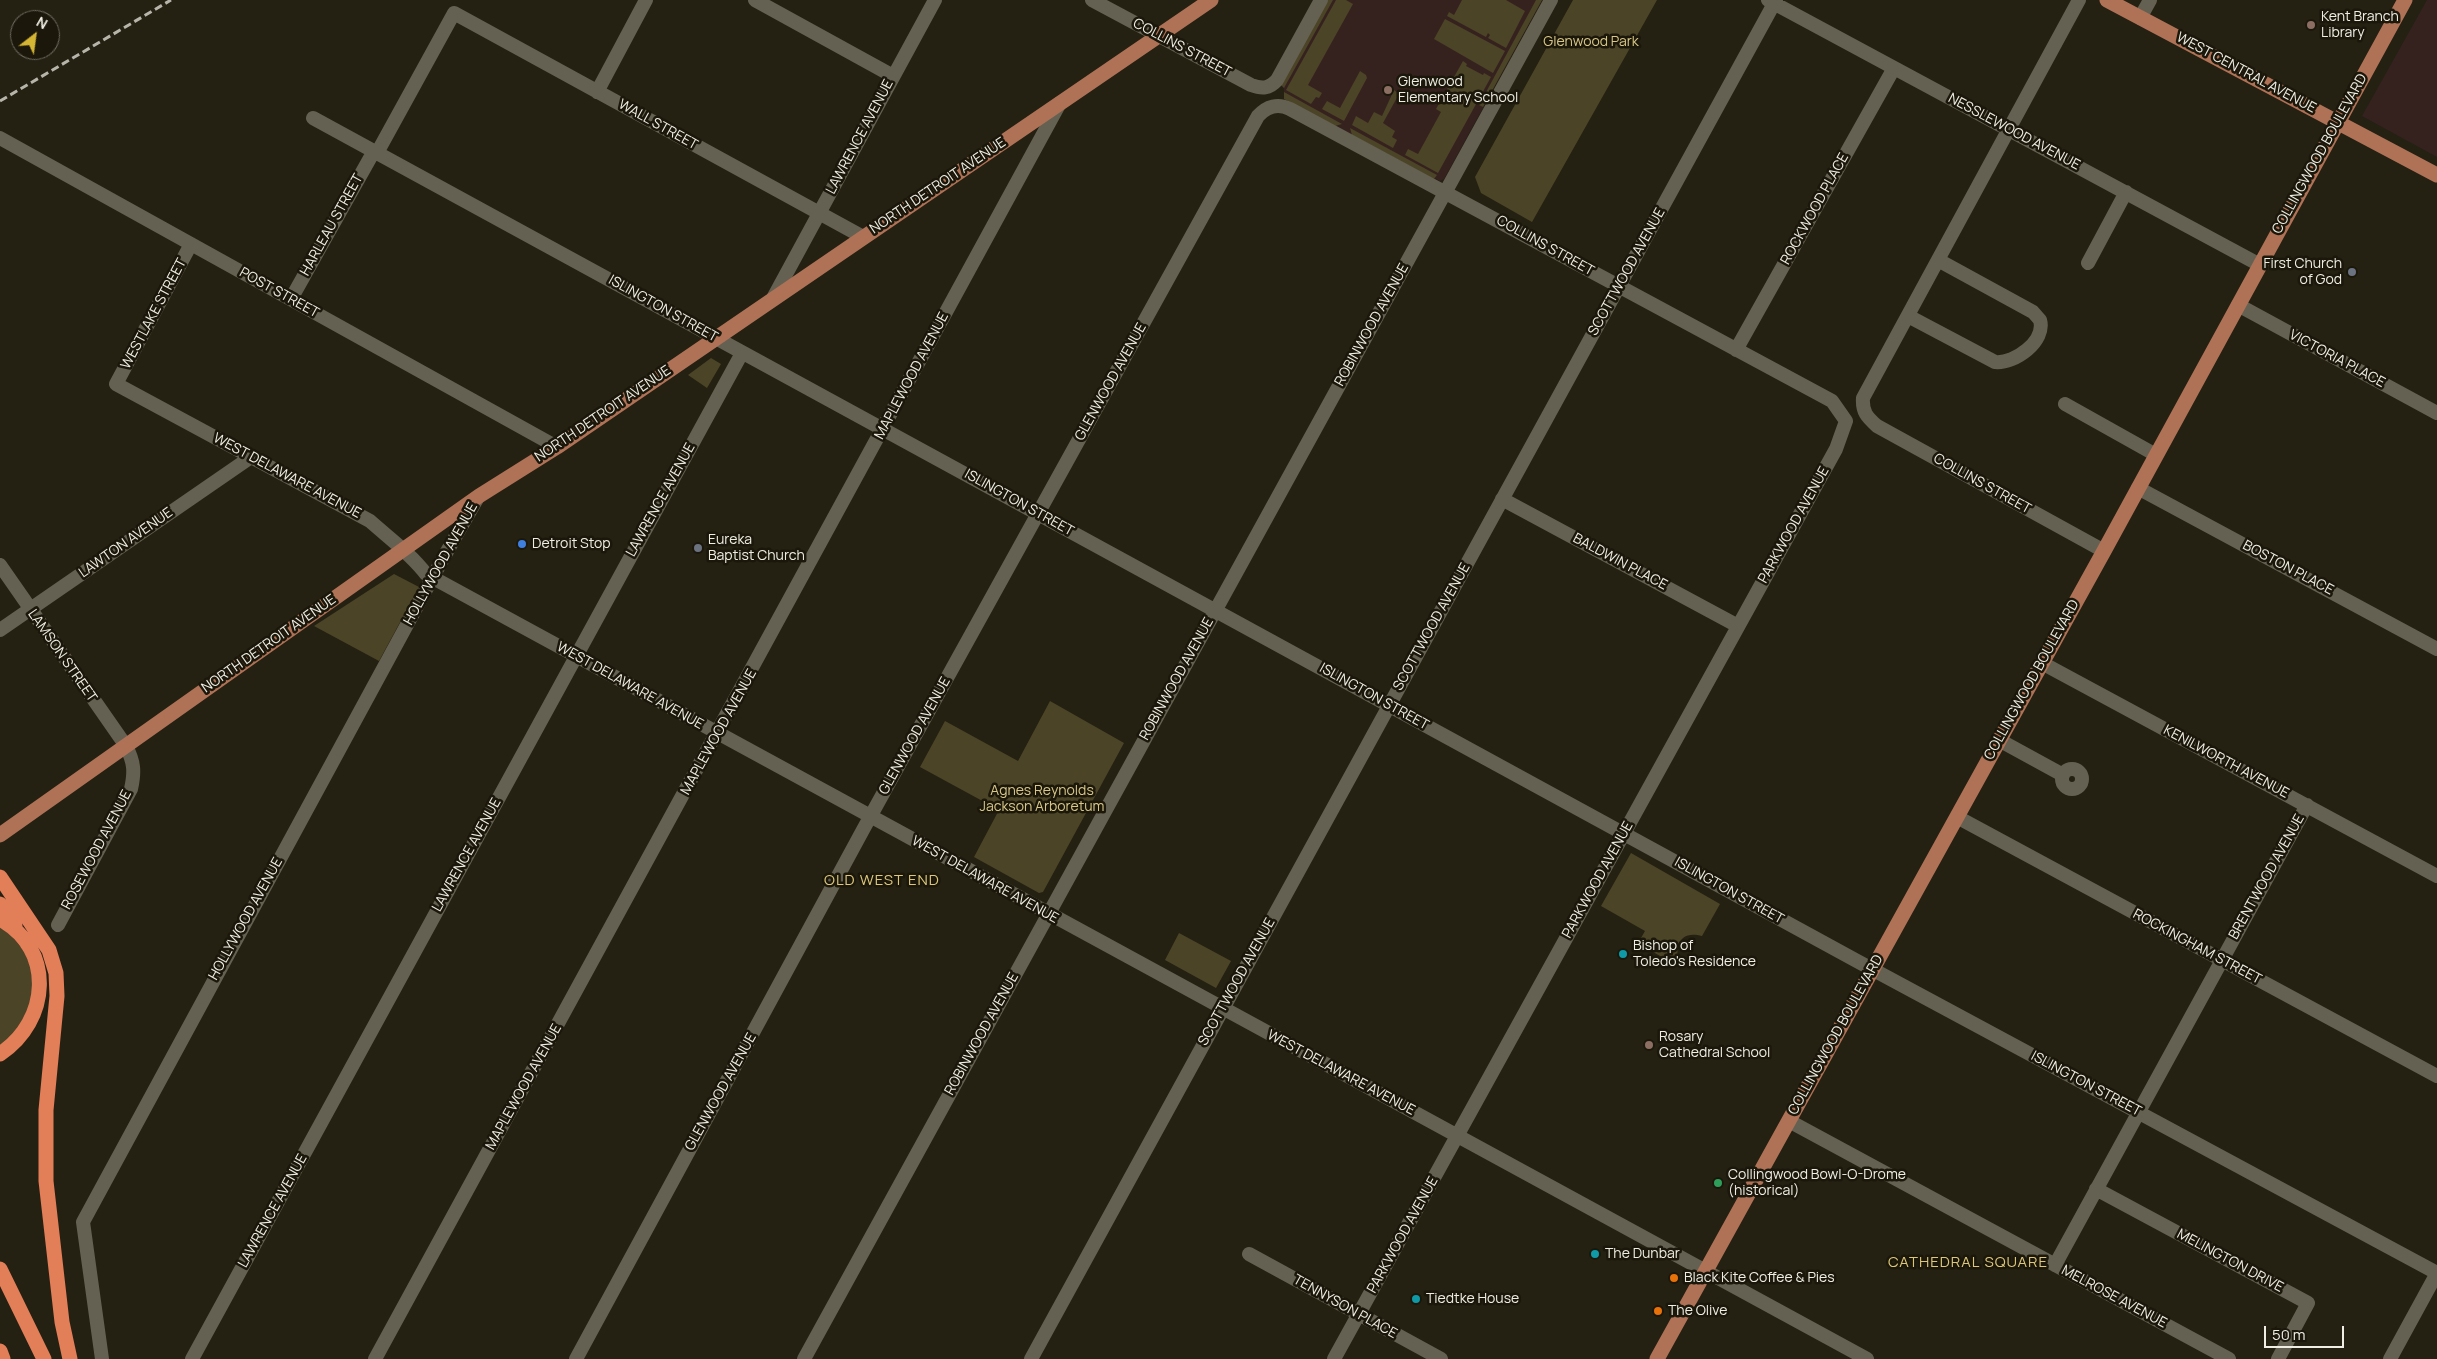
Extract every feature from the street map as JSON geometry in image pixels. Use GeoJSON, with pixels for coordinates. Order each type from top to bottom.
{"type":"FeatureCollection","features":[{"type":"Feature","properties":{"kind":"highway"},"geometry":{"type":"LineString","coordinates":[[0,877],[49,950],[56,973],[57,996],[46,1110],[46,1182],[62,1322],[70,1359]]}},
{"type":"Feature","properties":{"kind":"highway"},"geometry":{"type":"LineString","coordinates":[[0,904],[21,935],[39,971],[39,995],[34,1014],[26,1032],[0,1054]]}},
{"type":"Feature","properties":{"kind":"highway"},"geometry":{"type":"LineString","coordinates":[[0,919],[21,935]]}},
{"type":"Feature","properties":{"kind":"highway"},"geometry":{"type":"LineString","coordinates":[[0,1268],[44,1359]]}},
{"type":"Feature","properties":{"kind":"highway"},"geometry":{"type":"LineString","coordinates":[[0,1351],[3,1359]]}},
{"type":"Feature","properties":{"kind":"main road","name":"NORTH DETROIT AVENUE"},"geometry":{"type":"LineString","coordinates":[[0,835],[479,496],[557,447],[1211,0]]}},
{"type":"Feature","properties":{"kind":"main road","name":"WEST CENTRAL AVENUE"},"geometry":{"type":"LineString","coordinates":[[2107,0],[2437,175]]}},
{"type":"Feature","properties":{"kind":"main road","name":"COLLINGWOOD BOULEVARD"},"geometry":{"type":"LineString","coordinates":[[1657,1359],[2104,551],[2405,0]]}},
{"type":"Feature","properties":{"kind":"street"},"geometry":{"type":"LineString","coordinates":[[596,92],[646,0]]}},
{"type":"Feature","properties":{"kind":"street"},"geometry":{"type":"LineString","coordinates":[[755,0],[893,76]]}},
{"type":"Feature","properties":{"kind":"street","name":"LAWRENCE AVENUE"},"geometry":{"type":"LineString","coordinates":[[772,300],[934,0]]}},
{"type":"Feature","properties":{"kind":"street","name":"COLLINS STREET"},"geometry":{"type":"LineString","coordinates":[[1092,0],[1251,85],[1263,88],[1273,85],[1321,0]]}},
{"type":"Feature","properties":{"kind":"street","name":"ROBINWOOD AVENUE"},"geometry":{"type":"LineString","coordinates":[[804,1359],[1551,0]]}},
{"type":"Feature","properties":{"kind":"street"},"geometry":{"type":"LineString","coordinates":[[1938,260],[2033,312],[2040,320],[2040,332],[2024,353],[2018,358],[2003,363],[1988,359],[1908,316],[1938,260],[2008,130],[2079,0]]}},
{"type":"Feature","properties":{"kind":"street"},"geometry":{"type":"LineString","coordinates":[[2140,18],[2150,0]]}},
{"type":"Feature","properties":{"kind":"street","name":"NESSLEWOOD AVENUE"},"geometry":{"type":"LineString","coordinates":[[1772,1],[2260,265]]}},
{"type":"Feature","properties":{"kind":"street","name":"SCOTTWOOD AVENUE"},"geometry":{"type":"LineString","coordinates":[[1031,1359],[1502,499],[1772,1]]}},
{"type":"Feature","properties":{"kind":"street","name":"WALL STREET"},"geometry":{"type":"LineString","coordinates":[[454,13],[863,237]]}},
{"type":"Feature","properties":{"kind":"street","name":"HARLEAU STREET"},"geometry":{"type":"LineString","coordinates":[[290,299],[454,13]]}},
{"type":"Feature","properties":{"kind":"street","name":"ROCKWOOD PLACE"},"geometry":{"type":"LineString","coordinates":[[1736,350],[1894,68]]}},
{"type":"Feature","properties":{"kind":"street","name":"MAPLEWOOD AVENUE"},"geometry":{"type":"LineString","coordinates":[[375,1359],[718,734],[1060,103]]}},
{"type":"Feature","properties":{"kind":"street","name":"COLLINS STREET"},"geometry":{"type":"LineString","coordinates":[[1258,116],[1271,106],[1286,107],[1832,401]]}},
{"type":"Feature","properties":{"kind":"street","name":"GLENWOOD AVENUE"},"geometry":{"type":"LineString","coordinates":[[576,1359],[871,817],[1258,116]]}},
{"type":"Feature","properties":{"kind":"street","name":"ISLINGTON STREET"},"geometry":{"type":"LineString","coordinates":[[313,118],[1872,969],[2437,1273]]}},
{"type":"Feature","properties":{"kind":"street","name":"POST STREET"},"geometry":{"type":"LineString","coordinates":[[0,138],[557,447]]}},
{"type":"Feature","properties":{"kind":"street"},"geometry":{"type":"LineString","coordinates":[[2088,263],[2126,192]]}},
{"type":"Feature","properties":{"kind":"street","name":"WESTLAKE STREET"},"geometry":{"type":"LineString","coordinates":[[116,384],[191,244]]}},
{"type":"Feature","properties":{"kind":"street","name":"VICTORIA PLACE"},"geometry":{"type":"LineString","coordinates":[[2238,305],[2437,412]]}},
{"type":"Feature","properties":{"kind":"street","name":"COLLINS STREET"},"geometry":{"type":"LineString","coordinates":[[1908,316],[1863,398],[1864,412],[1877,426],[2104,551]]}},
{"type":"Feature","properties":{"kind":"street","name":"LAWRENCE AVENUE"},"geometry":{"type":"LineString","coordinates":[[192,1359],[742,352]]}},
{"type":"Feature","properties":{"kind":"street","name":"WEST DELAWARE AVENUE"},"geometry":{"type":"LineString","coordinates":[[116,384],[370,521],[416,560],[426,574],[433,578],[1867,1359]]}},
{"type":"Feature","properties":{"kind":"street","name":"PARKWOOD AVENUE"},"geometry":{"type":"LineString","coordinates":[[1334,1359],[1836,449],[1846,421],[1832,401]]}},
{"type":"Feature","properties":{"kind":"street"},"geometry":{"type":"LineString","coordinates":[[2064,404],[2156,455]]}},
{"type":"Feature","properties":{"kind":"street","name":"LAWTON AVENUE"},"geometry":{"type":"LineString","coordinates":[[0,630],[251,457]]}},
{"type":"Feature","properties":{"kind":"street","name":"BOSTON PLACE"},"geometry":{"type":"LineString","coordinates":[[2138,488],[2437,649]]}},
{"type":"Feature","properties":{"kind":"street","name":"HOLLYWOOD AVENUE"},"geometry":{"type":"LineString","coordinates":[[102,1359],[83,1222],[479,496]]}},
{"type":"Feature","properties":{"kind":"street","name":"BALDWIN PLACE"},"geometry":{"type":"LineString","coordinates":[[1502,499],[1738,626]]}},
{"type":"Feature","properties":{"kind":"street","name":"LAMSON STREET"},"geometry":{"type":"LineString","coordinates":[[0,565],[126,746]]}},
{"type":"Feature","properties":{"kind":"street","name":"KENILWORTH AVENUE"},"geometry":{"type":"LineString","coordinates":[[2042,663],[2437,876]]}},
{"type":"Feature","properties":{"kind":"street"},"geometry":{"type":"LineString","coordinates":[[1999,740],[2064,775]]}},
{"type":"Feature","properties":{"kind":"street","name":"ROSEWOOD AVENUE"},"geometry":{"type":"LineString","coordinates":[[58,925],[131,789],[134,773],[133,760],[126,746]]}},
{"type":"Feature","properties":{"kind":"street","name":"BRENTWOOD AVENUE"},"geometry":{"type":"LineString","coordinates":[[2055,1265],[2307,805]]}},
{"type":"Feature","properties":{"kind":"street","name":"ROCKINGHAM STREET"},"geometry":{"type":"LineString","coordinates":[[1957,816],[2437,1076]]}},
{"type":"Feature","properties":{"kind":"street","name":"MELROSE AVENUE"},"geometry":{"type":"LineString","coordinates":[[1789,1121],[2229,1359]]}},
{"type":"Feature","properties":{"kind":"street","name":"MELINGTON DRIVE"},"geometry":{"type":"LineString","coordinates":[[2096,1189],[2308,1303],[2278,1359]]}},
{"type":"Feature","properties":{"kind":"street","name":"TENNYSON PLACE"},"geometry":{"type":"LineString","coordinates":[[1249,1254],[1440,1359]]}},
{"type":"Feature","properties":{"kind":"street"},"geometry":{"type":"LineString","coordinates":[[2390,1359],[2437,1273]]}},
{"type":"Feature","properties":{"kind":"shaded area","name":"Glenwood Elementary School"},"geometry":{"type":"Polygon","coordinates":[[[1328,0],[1542,0],[1444,179],[1440,181],[1284,99],[1284,88],[1281,85],[1328,0]]]}},
{"type":"Feature","properties":{"kind":"shaded area"},"geometry":{"type":"Polygon","coordinates":[[[2427,0],[2437,0],[2437,157],[2362,116],[2427,0]]]}},
{"type":"Feature","properties":{"kind":"green space"},"geometry":{"type":"Polygon","coordinates":[[[1328,0],[1333,0],[1284,88],[1281,85],[1328,0]]]}},
{"type":"Feature","properties":{"kind":"green space"},"geometry":{"type":"Polygon","coordinates":[[[1336,0],[1346,0],[1353,4],[1308,85],[1322,93],[1311,104],[1286,90],[1336,0]]]}},
{"type":"Feature","properties":{"kind":"green space"},"geometry":{"type":"Polygon","coordinates":[[[1462,0],[1506,0],[1525,11],[1506,48],[1488,38],[1490,35],[1488,33],[1486,37],[1447,16],[1449,12],[1454,15],[1462,0]]]}},
{"type":"Feature","properties":{"kind":"green space"},"geometry":{"type":"Polygon","coordinates":[[[1536,0],[1542,0],[1483,107],[1479,105],[1536,0]]]}},
{"type":"Feature","properties":{"kind":"green space","name":"Glenwood Park"},"geometry":{"type":"Polygon","coordinates":[[[1573,0],[1657,0],[1532,222],[1481,193],[1475,177],[1573,0]]]}},
{"type":"Feature","properties":{"kind":"green space"},"geometry":{"type":"Polygon","coordinates":[[[1445,19],[1505,51],[1493,73],[1434,39],[1445,19]]]}},
{"type":"Feature","properties":{"kind":"green space"},"geometry":{"type":"Polygon","coordinates":[[[1463,61],[1467,64],[1466,66],[1491,77],[1438,173],[1405,155],[1408,149],[1418,154],[1441,112],[1436,109],[1463,61]]]}},
{"type":"Feature","properties":{"kind":"green space"},"geometry":{"type":"Polygon","coordinates":[[[1360,71],[1367,78],[1344,121],[1322,109],[1327,101],[1340,108],[1360,71]]]}},
{"type":"Feature","properties":{"kind":"green space"},"geometry":{"type":"Polygon","coordinates":[[[1394,90],[1399,94],[1383,123],[1395,131],[1392,137],[1397,140],[1393,148],[1352,125],[1356,116],[1368,123],[1374,112],[1382,116],[1394,90]]]}},
{"type":"Feature","properties":{"kind":"green space"},"geometry":{"type":"Polygon","coordinates":[[[1284,92],[1342,124],[1335,126],[1284,99],[1284,92]]]}},
{"type":"Feature","properties":{"kind":"green space"},"geometry":{"type":"Polygon","coordinates":[[[1350,128],[1437,175],[1434,179],[1352,135],[1350,128]]]}},
{"type":"Feature","properties":{"kind":"green space"},"geometry":{"type":"Polygon","coordinates":[[[711,358],[721,364],[707,388],[688,375],[711,358]]]}},
{"type":"Feature","properties":{"kind":"green space"},"geometry":{"type":"Polygon","coordinates":[[[394,574],[419,587],[379,661],[314,626],[394,574]]]}},
{"type":"Feature","properties":{"kind":"green space","name":"Agnes Reynolds Jackson Arboretum"},"geometry":{"type":"Polygon","coordinates":[[[1050,701],[1124,743],[1043,892],[1039,893],[974,857],[999,810],[920,767],[945,721],[1018,761],[1050,701]]]}},
{"type":"Feature","properties":{"kind":"green space"},"geometry":{"type":"Polygon","coordinates":[[[1631,853],[1720,904],[1702,936],[1688,936],[1680,942],[1678,960],[1680,967],[1644,947],[1647,941],[1641,938],[1645,931],[1601,906],[1631,853]]]}},
{"type":"Feature","properties":{"kind":"green space"},"geometry":{"type":"Polygon","coordinates":[[[0,927],[10,934],[24,951],[33,973],[35,992],[22,1026],[0,1048],[0,927]]]}},
{"type":"Feature","properties":{"kind":"green space"},"geometry":{"type":"Polygon","coordinates":[[[1179,933],[1231,961],[1216,988],[1165,960],[1179,933]]]}},
{"type":"Feature","properties":{"kind":"railway"},"geometry":{"type":"LineString","coordinates":[[0,101],[171,0]]}},
{"type":"Feature","properties":{"kind":"place","name":"Kent Branch Library"},"geometry":{"type":"Point","coordinates":[2311,25]}},
{"type":"Feature","properties":{"kind":"place","name":"Glenwood Elementary School"},"geometry":{"type":"Point","coordinates":[1388,90]}},
{"type":"Feature","properties":{"kind":"place","name":"First Church of God"},"geometry":{"type":"Point","coordinates":[2352,272]}},
{"type":"Feature","properties":{"kind":"place","name":"Detroit Stop"},"geometry":{"type":"Point","coordinates":[522,544]}},
{"type":"Feature","properties":{"kind":"place","name":"Eureka Baptist Church"},"geometry":{"type":"Point","coordinates":[698,548]}},
{"type":"Feature","properties":{"kind":"place","name":"Bishop of Toledo's Residence"},"geometry":{"type":"Point","coordinates":[1623,954]}},
{"type":"Feature","properties":{"kind":"place","name":"Rosary Cathedral School"},"geometry":{"type":"Point","coordinates":[1649,1045]}},
{"type":"Feature","properties":{"kind":"place","name":"Collingwood Bowl-O-Drome (historical)"},"geometry":{"type":"Point","coordinates":[1718,1183]}},
{"type":"Feature","properties":{"kind":"place","name":"The Dunbar"},"geometry":{"type":"Point","coordinates":[1595,1254]}},
{"type":"Feature","properties":{"kind":"place","name":"Black Kite Coffee & Pies"},"geometry":{"type":"Point","coordinates":[1674,1278]}},
{"type":"Feature","properties":{"kind":"place","name":"Tiedtke House"},"geometry":{"type":"Point","coordinates":[1416,1299]}},
{"type":"Feature","properties":{"kind":"place","name":"The Olive"},"geometry":{"type":"Point","coordinates":[1658,1311]}},
{"type":"Feature","properties":{"kind":"district","name":"OLD WEST END"},"geometry":{"type":"Point","coordinates":[882,881]}},
{"type":"Feature","properties":{"kind":"district","name":"CATHEDRAL SQUARE"},"geometry":{"type":"Point","coordinates":[1968,1263]}}]}
